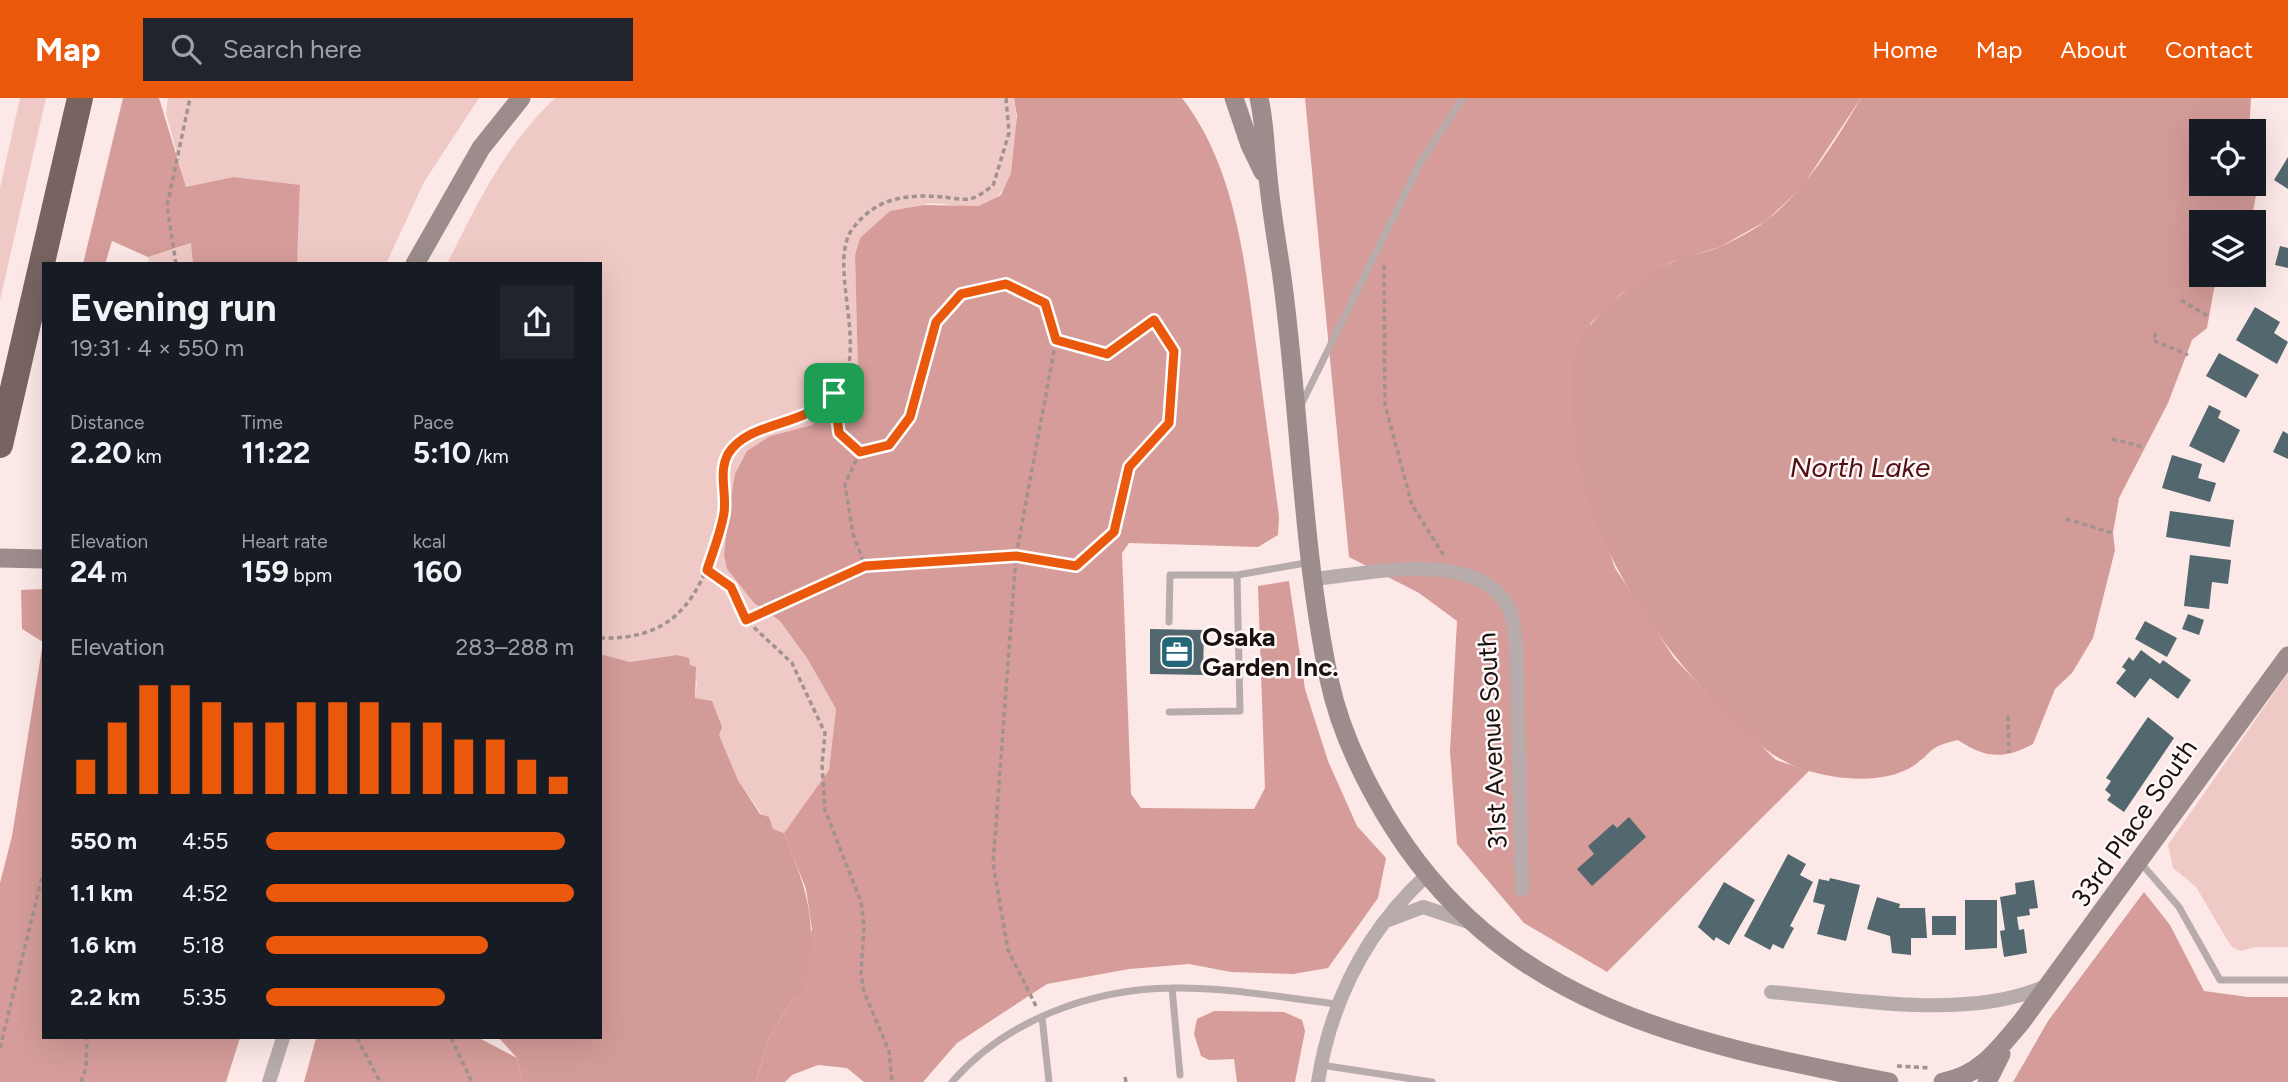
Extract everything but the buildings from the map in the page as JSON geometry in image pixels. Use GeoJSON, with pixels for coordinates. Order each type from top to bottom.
{"type":"FeatureCollection","features":[{"type":"Feature","properties":{"kind":"highway"},"geometry":{"type":"LineString","coordinates":[[42,262],[80,98]]}},
{"type":"Feature","properties":{"kind":"highway"},"geometry":{"type":"LineString","coordinates":[[0,445],[42,263]]}},
{"type":"Feature","properties":{"kind":"street"},"geometry":{"type":"LineString","coordinates":[[416,262],[481,148],[521,98]]}},
{"type":"Feature","properties":{"kind":"street"},"geometry":{"type":"LineString","coordinates":[[1234,98],[1250,145],[1268,181]]}},
{"type":"Feature","properties":{"kind":"street"},"geometry":{"type":"LineString","coordinates":[[1259,98],[1291,342],[1312,571],[1330,684],[1347,737],[1369,787],[1427,875],[1476,925],[1557,984],[1623,1015],[1692,1039],[1811,1067],[1889,1074]]}},
{"type":"Feature","properties":{"kind":"street"},"geometry":{"type":"LineString","coordinates":[[0,558],[42,559]]}},
{"type":"Feature","properties":{"kind":"street"},"geometry":{"type":"LineString","coordinates":[[1312,571],[1454,571]]}},
{"type":"Feature","properties":{"kind":"street","name":"31st Avenue South"},"geometry":{"type":"LineString","coordinates":[[1454,571],[1480,579],[1499,593],[1510,612],[1516,642],[1522,890]]}},
{"type":"Feature","properties":{"kind":"street","name":"33rd Place South"},"geometry":{"type":"LineString","coordinates":[[1941,1076],[1968,1075],[1986,1063],[2022,1021],[2288,656]]}},
{"type":"Feature","properties":{"kind":"street"},"geometry":{"type":"LineString","coordinates":[[1318,1082],[1337,1004],[1350,974],[1381,923],[1427,875]]}},
{"type":"Feature","properties":{"kind":"street"},"geometry":{"type":"LineString","coordinates":[[1381,923],[1423,907],[1476,925]]}},
{"type":"Feature","properties":{"kind":"street"},"geometry":{"type":"LineString","coordinates":[[1771,992],[1977,1005],[2028,994],[2049,985]]}},
{"type":"Feature","properties":{"kind":"street","name":"33rd Place South"},"geometry":{"type":"LineString","coordinates":[[1987,1082],[2022,1021]]}},
{"type":"Feature","properties":{"kind":"street"},"geometry":{"type":"LineString","coordinates":[[269,1082],[283,1039]]}},
{"type":"Feature","properties":{"kind":"street"},"geometry":{"type":"LineString","coordinates":[[1811,1067],[1842,1082]]}},
{"type":"Feature","properties":{"kind":"lane"},"geometry":{"type":"LineString","coordinates":[[1298,412],[1419,165],[1463,98]]}},
{"type":"Feature","properties":{"kind":"lane"},"geometry":{"type":"LineString","coordinates":[[1169,622],[1170,575],[1312,571]]}},
{"type":"Feature","properties":{"kind":"lane"},"geometry":{"type":"LineString","coordinates":[[1169,712],[1240,711],[1237,575]]}},
{"type":"Feature","properties":{"kind":"lane"},"geometry":{"type":"LineString","coordinates":[[2139,861],[2179,907],[2220,980],[2288,980]]}},
{"type":"Feature","properties":{"kind":"lane"},"geometry":{"type":"LineString","coordinates":[[1172,988],[1180,1074]]}},
{"type":"Feature","properties":{"kind":"lane"},"geometry":{"type":"LineString","coordinates":[[952,1082],[970,1061],[1020,1027],[1078,1002],[1128,991],[1172,988],[1337,1004]]}},
{"type":"Feature","properties":{"kind":"lane"},"geometry":{"type":"LineString","coordinates":[[1042,1017],[1049,1082]]}},
{"type":"Feature","properties":{"kind":"lane"},"geometry":{"type":"LineString","coordinates":[[1321,1065],[1432,1082]]}},
{"type":"Feature","properties":{"kind":"path"},"geometry":{"type":"LineString","coordinates":[[176,262],[167,206],[190,98]]}},
{"type":"Feature","properties":{"kind":"path"},"geometry":{"type":"LineString","coordinates":[[602,638],[647,633],[676,617],[687,607],[707,570],[724,512],[723,466],[729,452],[755,433],[814,412],[845,378],[848,356],[844,247],[851,230],[881,203],[900,196],[971,199],[993,186],[1009,133],[1006,98]]}},
{"type":"Feature","properties":{"kind":"path"},"geometry":{"type":"LineString","coordinates":[[1384,239],[1385,405],[1412,505],[1454,571]]}},
{"type":"Feature","properties":{"kind":"path"},"geometry":{"type":"LineString","coordinates":[[860,452],[889,445],[910,417],[936,322],[961,294],[1006,284],[1045,303],[1056,340],[1016,556],[993,864],[1008,950],[1042,1017]]}},
{"type":"Feature","properties":{"kind":"path"},"geometry":{"type":"LineString","coordinates":[[2181,300],[2209,317]]}},
{"type":"Feature","properties":{"kind":"path"},"geometry":{"type":"LineString","coordinates":[[746,620],[865,566],[1016,556],[1076,566],[1114,532],[1129,467],[1169,423],[1174,351],[1154,320],[1107,354],[1056,340]]}},
{"type":"Feature","properties":{"kind":"path"},"geometry":{"type":"LineString","coordinates":[[2157,333],[2154,340],[2188,355]]}},
{"type":"Feature","properties":{"kind":"path"},"geometry":{"type":"LineString","coordinates":[[834,393],[839,433],[860,452]]}},
{"type":"Feature","properties":{"kind":"path"},"geometry":{"type":"LineString","coordinates":[[2112,439],[2144,447]]}},
{"type":"Feature","properties":{"kind":"path"},"geometry":{"type":"LineString","coordinates":[[860,452],[845,484],[853,534],[865,566]]}},
{"type":"Feature","properties":{"kind":"path"},"geometry":{"type":"LineString","coordinates":[[2066,519],[2113,533]]}},
{"type":"Feature","properties":{"kind":"path"},"geometry":{"type":"LineString","coordinates":[[707,570],[731,587],[746,620],[792,663],[825,733],[822,765],[825,810],[861,902],[864,926],[861,974],[864,992],[889,1051],[892,1082]]}},
{"type":"Feature","properties":{"kind":"path"},"geometry":{"type":"LineString","coordinates":[[2008,716],[2009,753]]}},
{"type":"Feature","properties":{"kind":"path"},"geometry":{"type":"LineString","coordinates":[[0,1048],[42,877]]}},
{"type":"Feature","properties":{"kind":"path"},"geometry":{"type":"LineString","coordinates":[[81,1082],[86,1068],[87,1039]]}},
{"type":"Feature","properties":{"kind":"path"},"geometry":{"type":"LineString","coordinates":[[358,1039],[380,1082]]}},
{"type":"Feature","properties":{"kind":"path"},"geometry":{"type":"LineString","coordinates":[[451,1039],[472,1082]]}},
{"type":"Feature","properties":{"kind":"path"},"geometry":{"type":"LineString","coordinates":[[1889,1074],[1941,1076]]}},
{"type":"Feature","properties":{"kind":"shaded area"},"geometry":{"type":"Polygon","coordinates":[[[20,98],[46,98],[0,300],[0,188],[20,98]]]}},
{"type":"Feature","properties":{"kind":"shaded area"},"geometry":{"type":"Polygon","coordinates":[[[123,98],[159,98],[186,187],[234,177],[300,185],[297,262],[193,262],[191,243],[148,257],[112,241],[106,262],[83,262],[123,98]]]}},
{"type":"Feature","properties":{"kind":"shaded area"},"geometry":{"type":"Polygon","coordinates":[[[168,98],[479,98],[424,182],[387,262],[297,262],[300,186],[234,177],[186,188],[166,113],[168,98]]]}},
{"type":"Feature","properties":{"kind":"shaded area"},"geometry":{"type":"Polygon","coordinates":[[[555,98],[1014,98],[1017,127],[1014,161],[1002,191],[992,201],[971,207],[936,203],[923,205],[860,238],[855,255],[858,373],[844,400],[812,425],[770,436],[727,569],[754,603],[780,621],[807,658],[836,709],[829,770],[784,833],[772,829],[738,780],[719,735],[695,698],[697,683],[690,665],[677,655],[629,662],[602,657],[602,262],[448,262],[481,197],[521,136],[555,98]]]}},
{"type":"Feature","properties":{"kind":"shaded area"},"geometry":{"type":"Polygon","coordinates":[[[1014,98],[1182,98],[1201,126],[1227,187],[1242,253],[1279,517],[1278,535],[1258,547],[1129,543],[1122,553],[1131,794],[1141,808],[1254,809],[1265,788],[1258,586],[1289,581],[1305,689],[1328,761],[1357,826],[1386,858],[1378,898],[1328,968],[1293,974],[1231,972],[1189,964],[1129,969],[1047,984],[957,1043],[923,1082],[864,1082],[847,1068],[818,1065],[792,1075],[785,1082],[756,1082],[767,1042],[794,996],[812,929],[806,889],[784,833],[829,770],[836,709],[807,658],[780,621],[754,603],[727,569],[724,555],[735,474],[747,451],[770,436],[812,425],[844,400],[858,373],[855,255],[860,238],[890,211],[924,205],[979,206],[1001,195],[1011,173],[1017,116],[1014,98]]]}},
{"type":"Feature","properties":{"kind":"shaded area"},"geometry":{"type":"Polygon","coordinates":[[[1305,98],[1861,98],[1802,187],[1766,221],[1720,247],[1671,262],[1621,294],[1591,323],[1572,386],[1586,483],[1615,568],[1674,658],[1707,693],[1776,760],[1809,771],[1607,972],[1524,923],[1457,844],[1450,751],[1457,621],[1419,593],[1349,557],[1305,98]]]}},
{"type":"Feature","properties":{"kind":"shaded area"},"geometry":{"type":"Polygon","coordinates":[[[192,243],[193,262],[149,262],[148,257],[192,243]]]}},
{"type":"Feature","properties":{"kind":"shaded area"},"geometry":{"type":"Polygon","coordinates":[[[42,589],[42,641],[22,629],[21,590],[42,589]]]}},
{"type":"Feature","properties":{"kind":"shaded area"},"geometry":{"type":"Polygon","coordinates":[[[42,648],[42,1039],[240,1039],[226,1082],[0,1082],[0,883],[12,836],[42,648]]]}},
{"type":"Feature","properties":{"kind":"shaded area"},"geometry":{"type":"Polygon","coordinates":[[[2288,673],[2288,947],[2256,947],[2241,951],[2232,947],[2196,887],[2173,868],[2168,845],[2288,673]]]}},
{"type":"Feature","properties":{"kind":"shaded area"},"geometry":{"type":"Polygon","coordinates":[[[2144,892],[2170,925],[2204,991],[2248,997],[2288,997],[2288,1082],[2013,1082],[2048,1021],[2144,892]]]}},
{"type":"Feature","properties":{"kind":"shaded area"},"geometry":{"type":"Polygon","coordinates":[[[1214,1011],[1284,1012],[1302,1020],[1305,1031],[1295,1082],[1237,1082],[1234,1059],[1209,1060],[1201,1056],[1194,1034],[1197,1019],[1214,1011]]]}},
{"type":"Feature","properties":{"kind":"shaded area"},"geometry":{"type":"Polygon","coordinates":[[[316,1039],[481,1039],[517,1058],[523,1082],[304,1082],[316,1039]]]}},
{"type":"Feature","properties":{"kind":"water","name":"North Lake"},"geometry":{"type":"Polygon","coordinates":[[[1861,98],[2251,98],[2250,119],[2189,119],[2189,196],[2256,196],[2253,210],[2189,210],[2189,287],[2215,287],[2207,328],[2192,340],[2168,403],[2119,498],[2113,533],[2115,550],[2093,638],[2072,673],[2055,689],[2033,744],[2012,753],[1994,755],[1958,740],[1936,747],[1902,772],[1862,779],[1834,777],[1809,771],[1773,754],[1723,710],[1665,643],[1639,606],[1598,527],[1584,484],[1575,441],[1572,396],[1573,369],[1579,343],[1606,307],[1644,278],[1670,263],[1720,247],[1767,220],[1794,194],[1831,147],[1861,98]]]}},
{"type":"Feature","properties":{"kind":"water"},"geometry":{"type":"Polygon","coordinates":[[[602,655],[629,662],[677,655],[689,658],[690,665],[696,667],[695,698],[712,701],[722,727],[719,735],[738,780],[760,814],[769,817],[773,829],[784,833],[800,875],[806,894],[811,932],[807,973],[801,997],[794,996],[767,1042],[756,1082],[523,1082],[517,1058],[500,1039],[602,1039],[602,655]]]}},
{"type":"Feature","properties":{"kind":"place","name":"Osaka Garden Inc."},"geometry":{"type":"Point","coordinates":[1177,652]}},
{"type":"Feature","properties":{"kind":"route"},"geometry":{"type":"LineString","coordinates":[[1006,284],[1045,303],[1056,340],[1107,354],[1154,320],[1174,351],[1169,423],[1129,467],[1114,532],[1076,566],[1016,556],[865,566],[746,620],[731,587],[707,570],[724,512],[723,466],[729,452],[740,442],[771,426],[814,412],[834,393],[839,433],[860,452],[889,445],[910,417],[936,322],[961,294],[1006,284]]}}]}
